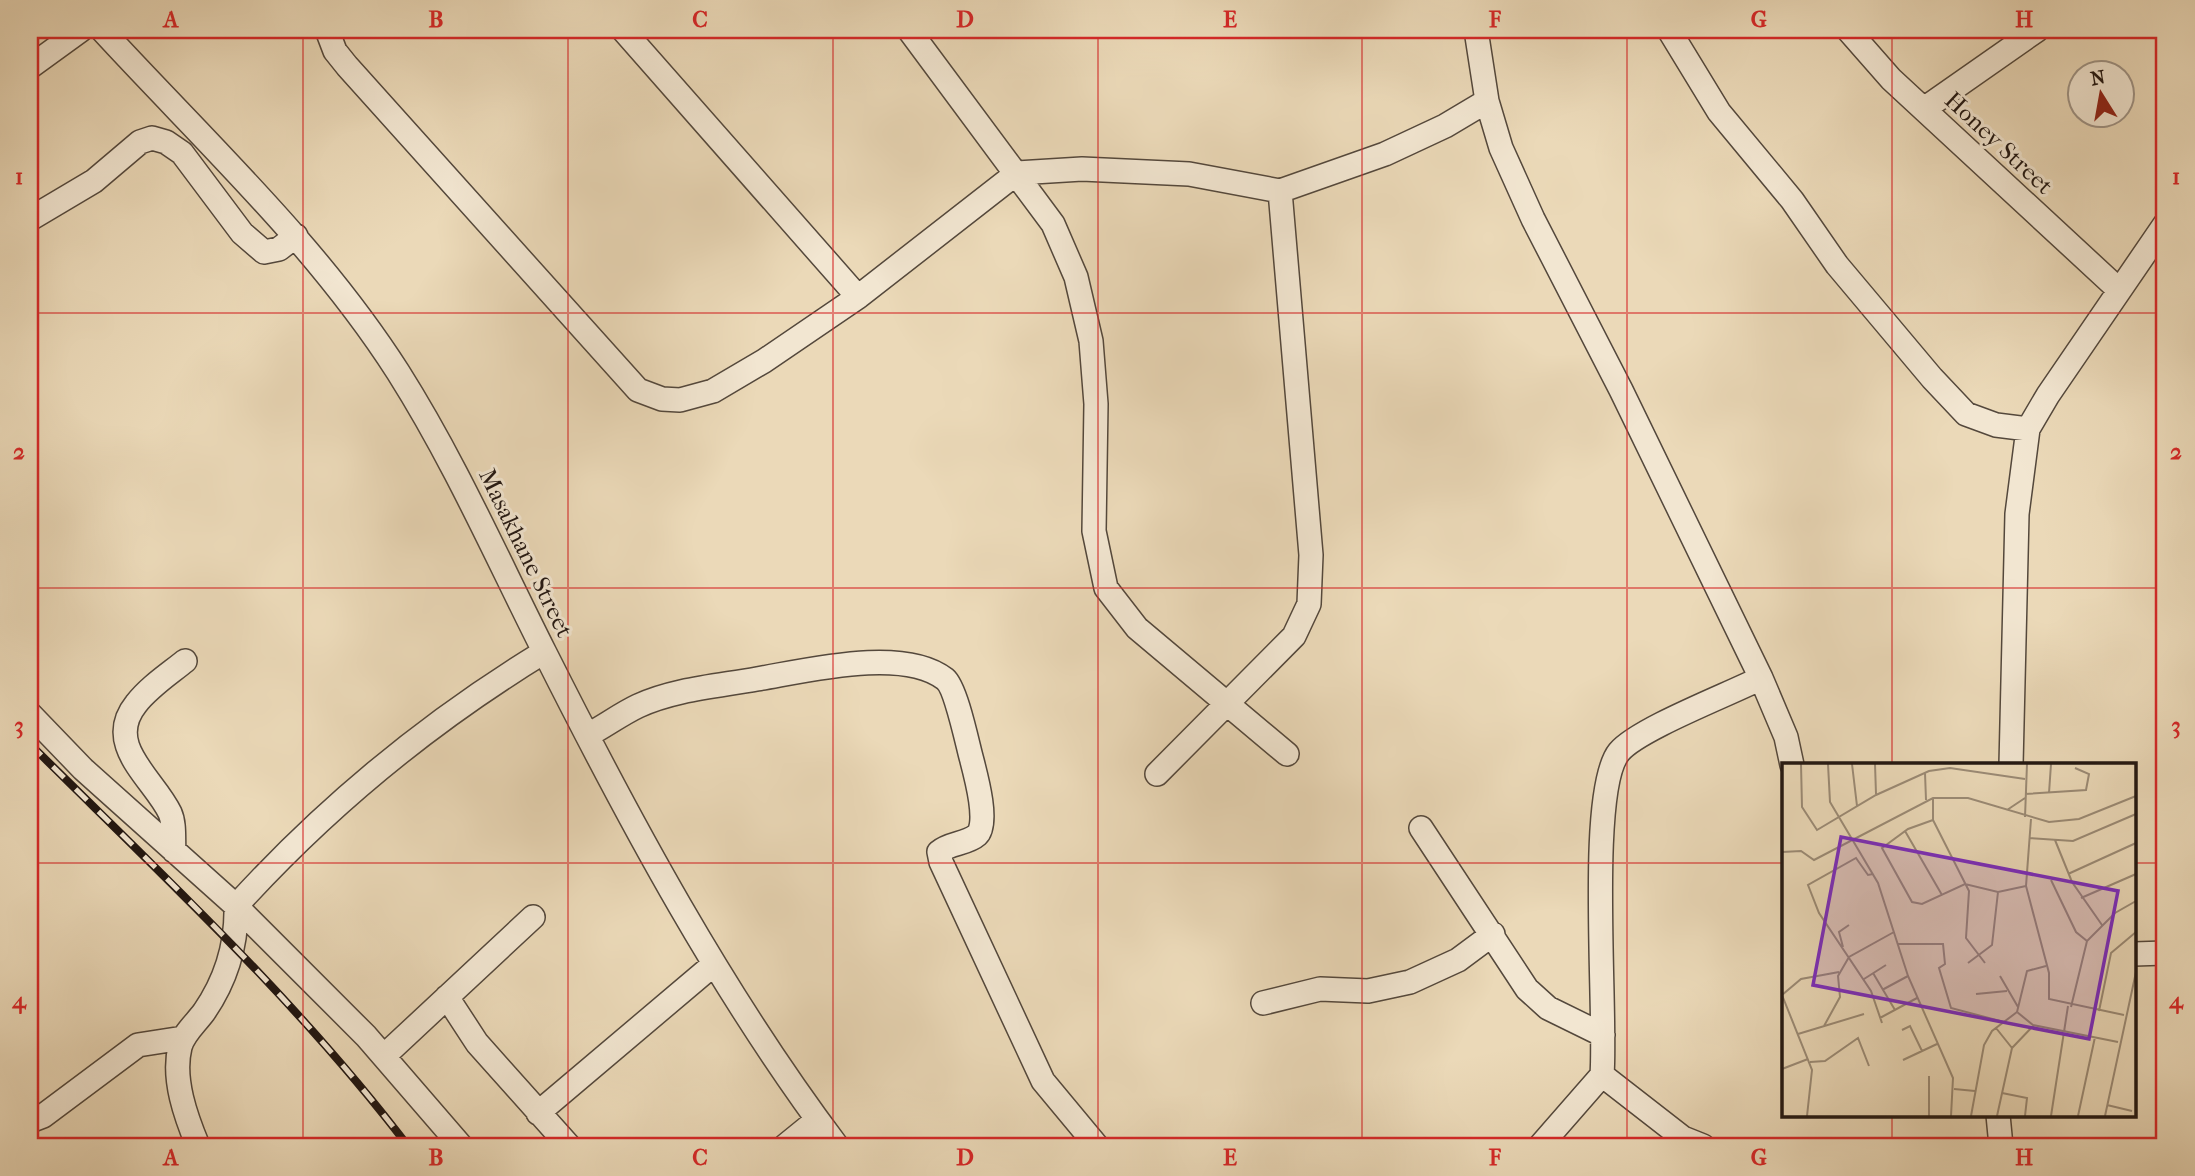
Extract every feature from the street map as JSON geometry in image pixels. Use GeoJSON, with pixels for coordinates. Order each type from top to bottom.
{"type":"FeatureCollection","features":[{"type":"Feature","properties":{"kind":"street"},"geometry":{"type":"LineString","coordinates":[[30,67],[81,30]]}},
{"type":"Feature","properties":{"kind":"street","name":"Masakhane Street"},"geometry":{"type":"LineString","coordinates":[[103,30],[296,236],[349,300],[438,438],[465,487],[544,652],[713,965],[837,1146]]}},
{"type":"Feature","properties":{"kind":"street"},"geometry":{"type":"LineString","coordinates":[[327,30],[335,51],[347,66],[638,390],[662,399],[680,400],[713,391],[764,361],[858,297],[1017,173],[1082,169],[1189,174],[1280,191],[1385,154],[1487,101]]}},
{"type":"Feature","properties":{"kind":"street"},"geometry":{"type":"LineString","coordinates":[[622,30],[858,297]]}},
{"type":"Feature","properties":{"kind":"street"},"geometry":{"type":"LineString","coordinates":[[909,30],[1053,224],[1076,278],[1091,341],[1096,404],[1094,531],[1106,588],[1137,628],[1229,702],[1287,754]]}},
{"type":"Feature","properties":{"kind":"street"},"geometry":{"type":"LineString","coordinates":[[1476,30],[1487,101],[1501,148],[1533,219],[1621,390],[1761,678],[1786,737],[1792,763]]}},
{"type":"Feature","properties":{"kind":"street"},"geometry":{"type":"LineString","coordinates":[[1669,30],[1719,113],[1792,200],[1837,265],[1932,378],[1966,414],[1996,425],[2028,429]]}},
{"type":"Feature","properties":{"kind":"street","name":"Honey Street"},"geometry":{"type":"LineString","coordinates":[[1848,30],[1891,79],[2119,290]]}},
{"type":"Feature","properties":{"kind":"street"},"geometry":{"type":"LineString","coordinates":[[1924,109],[2037,30]]}},
{"type":"Feature","properties":{"kind":"street"},"geometry":{"type":"LineString","coordinates":[[30,219],[94,181],[140,142],[152,138],[166,142],[182,153],[242,233],[264,251],[279,248],[296,236]]}},
{"type":"Feature","properties":{"kind":"street"},"geometry":{"type":"LineString","coordinates":[[1157,774],[1294,636],[1309,604],[1311,555],[1280,191]]}},
{"type":"Feature","properties":{"kind":"street"},"geometry":{"type":"LineString","coordinates":[[2011,763],[2017,514],[2028,429],[2165,224]]}},
{"type":"Feature","properties":{"kind":"street"},"geometry":{"type":"LineString","coordinates":[[198,1146],[180,1087],[178,1067],[183,1038],[215,996],[224,975],[234,945],[236,906],[328,812],[411,743],[462,704],[544,652]]}},
{"type":"Feature","properties":{"kind":"street"},"geometry":{"type":"LineString","coordinates":[[174,851],[172,816],[161,797],[136,767],[124,732],[127,718],[136,703],[185,661]]}},
{"type":"Feature","properties":{"kind":"street"},"geometry":{"type":"LineString","coordinates":[[588,736],[639,706],[678,693],[825,666],[889,664],[933,673],[946,680],[955,694],[977,780],[982,818],[981,829],[976,836],[939,852],[941,862],[960,898],[974,939],[990,963],[1042,1081],[1097,1146]]}},
{"type":"Feature","properties":{"kind":"street"},"geometry":{"type":"LineString","coordinates":[[1540,1146],[1602,1076],[1602,830],[1606,788],[1619,752],[1655,727],[1761,678]]}},
{"type":"Feature","properties":{"kind":"street"},"geometry":{"type":"LineString","coordinates":[[30,713],[83,769],[236,906],[384,1056],[461,1146]]}},
{"type":"Feature","properties":{"kind":"street"},"geometry":{"type":"LineString","coordinates":[[1421,828],[1527,989],[1548,1008],[1603,1035]]}},
{"type":"Feature","properties":{"kind":"street"},"geometry":{"type":"LineString","coordinates":[[384,1056],[533,917]]}},
{"type":"Feature","properties":{"kind":"street"},"geometry":{"type":"LineString","coordinates":[[1263,1003],[1320,989],[1368,991],[1410,982],[1458,960],[1493,934]]}},
{"type":"Feature","properties":{"kind":"street"},"geometry":{"type":"LineString","coordinates":[[2136,954],[2165,953]]}},
{"type":"Feature","properties":{"kind":"street"},"geometry":{"type":"LineString","coordinates":[[538,1113],[713,965]]}},
{"type":"Feature","properties":{"kind":"street"},"geometry":{"type":"LineString","coordinates":[[447,997],[477,1043],[569,1146]]}},
{"type":"Feature","properties":{"kind":"street"},"geometry":{"type":"LineString","coordinates":[[30,1121],[43,1116],[138,1045],[183,1038]]}},
{"type":"Feature","properties":{"kind":"street"},"geometry":{"type":"LineString","coordinates":[[1602,1076],[1683,1138],[1703,1146]]}},
{"type":"Feature","properties":{"kind":"street"},"geometry":{"type":"LineString","coordinates":[[1998,1116],[2001,1146]]}},
{"type":"Feature","properties":{"kind":"street"},"geometry":{"type":"LineString","coordinates":[[785,1146],[817,1120]]}},
{"type":"Feature","properties":{"kind":"railway"},"geometry":{"type":"LineString","coordinates":[[30,744],[274,988],[365,1092],[408,1146]]}}]}
